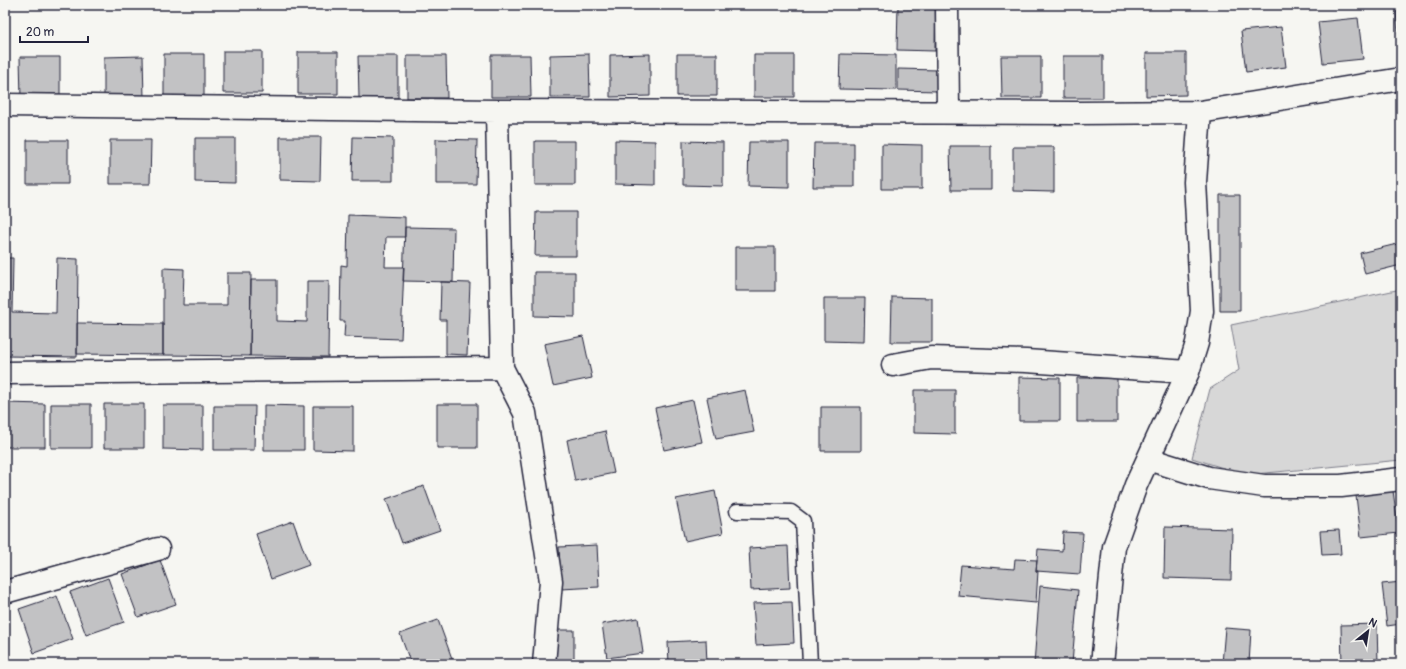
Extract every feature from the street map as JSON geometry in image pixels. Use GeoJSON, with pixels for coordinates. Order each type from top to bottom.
{"type":"FeatureCollection","features":[{"type":"Feature","properties":{"kind":"street"},"geometry":{"type":"LineString","coordinates":[[947,5],[948,112]]}},
{"type":"Feature","properties":{"kind":"street"},"geometry":{"type":"LineString","coordinates":[[5,105],[497,111],[1200,112],[1401,79]]}},
{"type":"Feature","properties":{"kind":"street"},"geometry":{"type":"LineString","coordinates":[[497,111],[502,368],[525,413],[551,581],[544,664]]}},
{"type":"Feature","properties":{"kind":"street"},"geometry":{"type":"LineString","coordinates":[[1102,664],[1114,547],[1136,485],[1188,372],[1197,343],[1202,311],[1195,182],[1200,112]]}},
{"type":"Feature","properties":{"kind":"street"},"geometry":{"type":"LineString","coordinates":[[892,365],[931,358],[1026,361],[1188,372]]}},
{"type":"Feature","properties":{"kind":"street"},"geometry":{"type":"LineString","coordinates":[[5,373],[502,368]]}},
{"type":"Feature","properties":{"kind":"street"},"geometry":{"type":"LineString","coordinates":[[1148,459],[1209,478],[1264,486],[1341,486],[1401,479]]}},
{"type":"Feature","properties":{"kind":"street"},"geometry":{"type":"LineString","coordinates":[[5,592],[158,549]]}},
{"type":"Feature","properties":{"kind":"lane"},"geometry":{"type":"LineString","coordinates":[[737,511],[791,512],[803,521],[810,664]]}},
{"type":"Feature","properties":{"kind":"shaded area"},"geometry":{"type":"Polygon","coordinates":[[[1401,289],[1401,460],[1245,475],[1192,458],[1210,389],[1239,370],[1231,325],[1401,289]]]}},
{"type":"Feature","properties":{"kind":"building"},"geometry":{"type":"Polygon","coordinates":[[[898,5],[936,5],[935,51],[897,50],[898,5]]]}},
{"type":"Feature","properties":{"kind":"building"},"geometry":{"type":"Polygon","coordinates":[[[1401,11],[1401,53],[1400,53],[1396,12],[1401,11]]]}},
{"type":"Feature","properties":{"kind":"building"},"geometry":{"type":"Polygon","coordinates":[[[1358,18],[1363,59],[1323,63],[1318,22],[1358,18]]]}},
{"type":"Feature","properties":{"kind":"building"},"geometry":{"type":"Polygon","coordinates":[[[1281,27],[1286,67],[1246,72],[1241,31],[1281,27]]]}},
{"type":"Feature","properties":{"kind":"building"},"geometry":{"type":"Polygon","coordinates":[[[223,51],[262,51],[262,93],[223,93],[223,51]]]}},
{"type":"Feature","properties":{"kind":"building"},"geometry":{"type":"Polygon","coordinates":[[[298,52],[338,52],[338,94],[298,94],[298,52]]]}},
{"type":"Feature","properties":{"kind":"building"},"geometry":{"type":"Polygon","coordinates":[[[1146,53],[1186,53],[1186,95],[1146,96],[1146,53]]]}},
{"type":"Feature","properties":{"kind":"building"},"geometry":{"type":"Polygon","coordinates":[[[164,54],[204,54],[204,96],[164,96],[164,54]]]}},
{"type":"Feature","properties":{"kind":"building"},"geometry":{"type":"Polygon","coordinates":[[[589,54],[590,97],[550,97],[550,55],[589,54]]]}},
{"type":"Feature","properties":{"kind":"building"},"geometry":{"type":"Polygon","coordinates":[[[650,54],[650,96],[610,97],[610,55],[650,54]]]}},
{"type":"Feature","properties":{"kind":"building"},"geometry":{"type":"Polygon","coordinates":[[[677,54],[717,54],[717,96],[677,96],[677,54]]]}},
{"type":"Feature","properties":{"kind":"building"},"geometry":{"type":"Polygon","coordinates":[[[840,54],[896,55],[896,90],[839,89],[840,54]]]}},
{"type":"Feature","properties":{"kind":"building"},"geometry":{"type":"Polygon","coordinates":[[[491,55],[530,55],[531,97],[491,97],[491,55]]]}},
{"type":"Feature","properties":{"kind":"building"},"geometry":{"type":"Polygon","coordinates":[[[754,55],[794,55],[794,97],[754,97],[754,55]]]}},
{"type":"Feature","properties":{"kind":"building"},"geometry":{"type":"Polygon","coordinates":[[[143,56],[144,99],[104,99],[104,57],[143,56]]]}},
{"type":"Feature","properties":{"kind":"building"},"geometry":{"type":"Polygon","coordinates":[[[358,56],[398,56],[398,98],[359,98],[358,56]]]}},
{"type":"Feature","properties":{"kind":"building"},"geometry":{"type":"Polygon","coordinates":[[[407,56],[446,56],[447,98],[407,98],[407,56]]]}},
{"type":"Feature","properties":{"kind":"building"},"geometry":{"type":"Polygon","coordinates":[[[1001,56],[1041,56],[1041,98],[1002,98],[1001,56]]]}},
{"type":"Feature","properties":{"kind":"building"},"geometry":{"type":"Polygon","coordinates":[[[1063,56],[1103,56],[1103,98],[1063,98],[1063,56]]]}},
{"type":"Feature","properties":{"kind":"building"},"geometry":{"type":"Polygon","coordinates":[[[20,57],[60,57],[60,99],[21,99],[20,57]]]}},
{"type":"Feature","properties":{"kind":"building"},"geometry":{"type":"Polygon","coordinates":[[[898,69],[938,70],[937,91],[898,90],[898,69]]]}},
{"type":"Feature","properties":{"kind":"building"},"geometry":{"type":"Polygon","coordinates":[[[280,137],[321,137],[320,181],[280,180],[280,137]]]}},
{"type":"Feature","properties":{"kind":"building"},"geometry":{"type":"Polygon","coordinates":[[[353,137],[393,138],[393,181],[352,181],[353,137]]]}},
{"type":"Feature","properties":{"kind":"building"},"geometry":{"type":"Polygon","coordinates":[[[195,138],[235,138],[235,183],[195,182],[195,138]]]}},
{"type":"Feature","properties":{"kind":"building"},"geometry":{"type":"Polygon","coordinates":[[[436,139],[477,140],[476,184],[436,184],[436,139]]]}},
{"type":"Feature","properties":{"kind":"building"},"geometry":{"type":"Polygon","coordinates":[[[27,140],[68,140],[68,184],[27,184],[27,140]]]}},
{"type":"Feature","properties":{"kind":"building"},"geometry":{"type":"Polygon","coordinates":[[[110,140],[151,140],[150,184],[110,184],[110,140]]]}},
{"type":"Feature","properties":{"kind":"building"},"geometry":{"type":"Polygon","coordinates":[[[615,140],[655,141],[655,185],[615,184],[615,140]]]}},
{"type":"Feature","properties":{"kind":"building"},"geometry":{"type":"Polygon","coordinates":[[[535,141],[575,141],[575,185],[535,185],[535,141]]]}},
{"type":"Feature","properties":{"kind":"building"},"geometry":{"type":"Polygon","coordinates":[[[683,141],[723,142],[723,186],[683,185],[683,141]]]}},
{"type":"Feature","properties":{"kind":"building"},"geometry":{"type":"Polygon","coordinates":[[[749,142],[789,142],[789,187],[748,186],[749,142]]]}},
{"type":"Feature","properties":{"kind":"building"},"geometry":{"type":"Polygon","coordinates":[[[814,143],[854,143],[854,187],[813,187],[814,143]]]}},
{"type":"Feature","properties":{"kind":"building"},"geometry":{"type":"Polygon","coordinates":[[[882,144],[922,145],[922,189],[882,189],[882,144]]]}},
{"type":"Feature","properties":{"kind":"building"},"geometry":{"type":"Polygon","coordinates":[[[950,146],[991,146],[991,190],[951,190],[950,146]]]}},
{"type":"Feature","properties":{"kind":"building"},"geometry":{"type":"Polygon","coordinates":[[[1013,147],[1054,147],[1054,192],[1013,191],[1013,147]]]}},
{"type":"Feature","properties":{"kind":"building"},"geometry":{"type":"Polygon","coordinates":[[[1220,195],[1240,195],[1240,311],[1220,311],[1220,195]]]}},
{"type":"Feature","properties":{"kind":"building"},"geometry":{"type":"Polygon","coordinates":[[[536,212],[576,212],[576,256],[535,256],[536,212]]]}},
{"type":"Feature","properties":{"kind":"building"},"geometry":{"type":"Polygon","coordinates":[[[348,215],[405,217],[405,237],[386,237],[385,267],[404,267],[401,339],[344,337],[345,321],[340,321],[341,265],[347,266],[348,215]]]}},
{"type":"Feature","properties":{"kind":"building"},"geometry":{"type":"Polygon","coordinates":[[[405,227],[454,228],[453,282],[403,281],[405,227]]]}},
{"type":"Feature","properties":{"kind":"building"},"geometry":{"type":"Polygon","coordinates":[[[1397,244],[1401,258],[1401,265],[1365,274],[1360,253],[1397,244]]]}},
{"type":"Feature","properties":{"kind":"building"},"geometry":{"type":"Polygon","coordinates":[[[735,247],[775,247],[775,291],[735,291],[735,247]]]}},
{"type":"Feature","properties":{"kind":"building"},"geometry":{"type":"Polygon","coordinates":[[[5,258],[13,258],[12,312],[56,313],[57,258],[78,259],[77,357],[5,356],[5,258]]]}},
{"type":"Feature","properties":{"kind":"building"},"geometry":{"type":"Polygon","coordinates":[[[163,268],[184,269],[183,305],[227,305],[227,273],[251,273],[250,356],[163,355],[163,268]]]}},
{"type":"Feature","properties":{"kind":"building"},"geometry":{"type":"Polygon","coordinates":[[[534,272],[575,272],[575,317],[534,316],[534,272]]]}},
{"type":"Feature","properties":{"kind":"building"},"geometry":{"type":"Polygon","coordinates":[[[251,280],[277,280],[277,321],[307,322],[307,281],[329,281],[328,357],[250,356],[251,280]]]}},
{"type":"Feature","properties":{"kind":"building"},"geometry":{"type":"Polygon","coordinates":[[[441,282],[470,283],[467,355],[446,354],[446,320],[440,320],[441,282]]]}},
{"type":"Feature","properties":{"kind":"building"},"geometry":{"type":"Polygon","coordinates":[[[892,297],[932,298],[932,342],[891,342],[892,297]]]}},
{"type":"Feature","properties":{"kind":"building"},"geometry":{"type":"Polygon","coordinates":[[[824,298],[865,298],[864,342],[824,341],[824,298]]]}},
{"type":"Feature","properties":{"kind":"building"},"geometry":{"type":"Polygon","coordinates":[[[77,323],[163,324],[163,355],[77,354],[77,323]]]}},
{"type":"Feature","properties":{"kind":"building"},"geometry":{"type":"Polygon","coordinates":[[[583,336],[592,378],[553,386],[544,344],[583,336]]]}},
{"type":"Feature","properties":{"kind":"building"},"geometry":{"type":"Polygon","coordinates":[[[1019,377],[1060,378],[1060,421],[1019,421],[1019,377]]]}},
{"type":"Feature","properties":{"kind":"building"},"geometry":{"type":"Polygon","coordinates":[[[1077,378],[1117,378],[1117,422],[1077,422],[1077,378]]]}},
{"type":"Feature","properties":{"kind":"building"},"geometry":{"type":"Polygon","coordinates":[[[745,390],[754,432],[716,439],[707,398],[745,390]]]}},
{"type":"Feature","properties":{"kind":"building"},"geometry":{"type":"Polygon","coordinates":[[[914,390],[955,390],[955,434],[914,433],[914,390]]]}},
{"type":"Feature","properties":{"kind":"building"},"geometry":{"type":"Polygon","coordinates":[[[693,400],[702,442],[664,450],[655,408],[693,400]]]}},
{"type":"Feature","properties":{"kind":"building"},"geometry":{"type":"Polygon","coordinates":[[[5,403],[45,404],[45,447],[5,447],[5,403]]]}},
{"type":"Feature","properties":{"kind":"building"},"geometry":{"type":"Polygon","coordinates":[[[51,404],[91,404],[91,448],[51,448],[51,404]]]}},
{"type":"Feature","properties":{"kind":"building"},"geometry":{"type":"Polygon","coordinates":[[[104,404],[144,404],[144,448],[104,448],[104,404]]]}},
{"type":"Feature","properties":{"kind":"building"},"geometry":{"type":"Polygon","coordinates":[[[437,404],[477,404],[477,448],[437,448],[437,404]]]}},
{"type":"Feature","properties":{"kind":"building"},"geometry":{"type":"Polygon","coordinates":[[[163,405],[203,405],[203,450],[163,449],[163,405]]]}},
{"type":"Feature","properties":{"kind":"building"},"geometry":{"type":"Polygon","coordinates":[[[264,405],[304,406],[304,450],[264,450],[264,405]]]}},
{"type":"Feature","properties":{"kind":"building"},"geometry":{"type":"Polygon","coordinates":[[[214,406],[255,406],[254,450],[214,450],[214,406]]]}},
{"type":"Feature","properties":{"kind":"building"},"geometry":{"type":"Polygon","coordinates":[[[313,406],[353,406],[353,451],[313,450],[313,406]]]}},
{"type":"Feature","properties":{"kind":"building"},"geometry":{"type":"Polygon","coordinates":[[[821,407],[861,407],[861,451],[821,451],[821,407]]]}},
{"type":"Feature","properties":{"kind":"building"},"geometry":{"type":"Polygon","coordinates":[[[605,431],[614,473],[575,481],[567,440],[605,431]]]}},
{"type":"Feature","properties":{"kind":"building"},"geometry":{"type":"Polygon","coordinates":[[[424,486],[440,530],[402,543],[386,499],[424,486]]]}},
{"type":"Feature","properties":{"kind":"building"},"geometry":{"type":"Polygon","coordinates":[[[715,491],[723,533],[685,541],[676,499],[715,491]]]}},
{"type":"Feature","properties":{"kind":"building"},"geometry":{"type":"Polygon","coordinates":[[[1393,491],[1399,533],[1361,537],[1356,496],[1393,491]]]}},
{"type":"Feature","properties":{"kind":"building"},"geometry":{"type":"Polygon","coordinates":[[[293,521],[309,565],[271,579],[256,534],[293,521]]]}},
{"type":"Feature","properties":{"kind":"building"},"geometry":{"type":"Polygon","coordinates":[[[1165,527],[1232,529],[1231,580],[1164,578],[1165,527]]]}},
{"type":"Feature","properties":{"kind":"building"},"geometry":{"type":"Polygon","coordinates":[[[1339,530],[1341,554],[1322,555],[1320,531],[1339,530]]]}},
{"type":"Feature","properties":{"kind":"building"},"geometry":{"type":"Polygon","coordinates":[[[1063,532],[1083,533],[1080,574],[1036,571],[1038,549],[1062,551],[1063,532]]]}},
{"type":"Feature","properties":{"kind":"building"},"geometry":{"type":"Polygon","coordinates":[[[597,545],[599,587],[561,589],[559,547],[597,545]]]}},
{"type":"Feature","properties":{"kind":"building"},"geometry":{"type":"Polygon","coordinates":[[[788,546],[790,588],[751,590],[749,548],[788,546]]]}},
{"type":"Feature","properties":{"kind":"building"},"geometry":{"type":"Polygon","coordinates":[[[1015,559],[1037,560],[1036,571],[1038,571],[1036,603],[958,596],[961,565],[1014,569],[1015,559]]]}},
{"type":"Feature","properties":{"kind":"building"},"geometry":{"type":"Polygon","coordinates":[[[160,560],[176,604],[138,617],[122,574],[160,560]]]}},
{"type":"Feature","properties":{"kind":"building"},"geometry":{"type":"Polygon","coordinates":[[[108,578],[124,622],[86,635],[70,592],[108,578]]]}},
{"type":"Feature","properties":{"kind":"building"},"geometry":{"type":"Polygon","coordinates":[[[1401,582],[1401,624],[1387,626],[1382,584],[1401,582]]]}},
{"type":"Feature","properties":{"kind":"building"},"geometry":{"type":"Polygon","coordinates":[[[1040,586],[1078,590],[1072,664],[1034,664],[1040,586]]]}},
{"type":"Feature","properties":{"kind":"building"},"geometry":{"type":"Polygon","coordinates":[[[57,596],[73,639],[34,653],[19,609],[57,596]]]}},
{"type":"Feature","properties":{"kind":"building"},"geometry":{"type":"Polygon","coordinates":[[[792,602],[794,643],[756,645],[753,603],[792,602]]]}},
{"type":"Feature","properties":{"kind":"building"},"geometry":{"type":"Polygon","coordinates":[[[638,618],[643,653],[607,658],[602,624],[638,618]]]}},
{"type":"Feature","properties":{"kind":"building"},"geometry":{"type":"Polygon","coordinates":[[[438,620],[454,664],[411,664],[400,634],[438,620]]]}},
{"type":"Feature","properties":{"kind":"building"},"geometry":{"type":"Polygon","coordinates":[[[1377,624],[1378,664],[1342,664],[1341,625],[1377,624]]]}},
{"type":"Feature","properties":{"kind":"building"},"geometry":{"type":"Polygon","coordinates":[[[1225,628],[1251,630],[1249,664],[1222,664],[1225,628]]]}},
{"type":"Feature","properties":{"kind":"building"},"geometry":{"type":"Polygon","coordinates":[[[552,630],[574,630],[574,664],[552,664],[552,630]]]}},
{"type":"Feature","properties":{"kind":"building"},"geometry":{"type":"Polygon","coordinates":[[[706,640],[707,664],[669,664],[668,642],[706,640]]]}}]}
